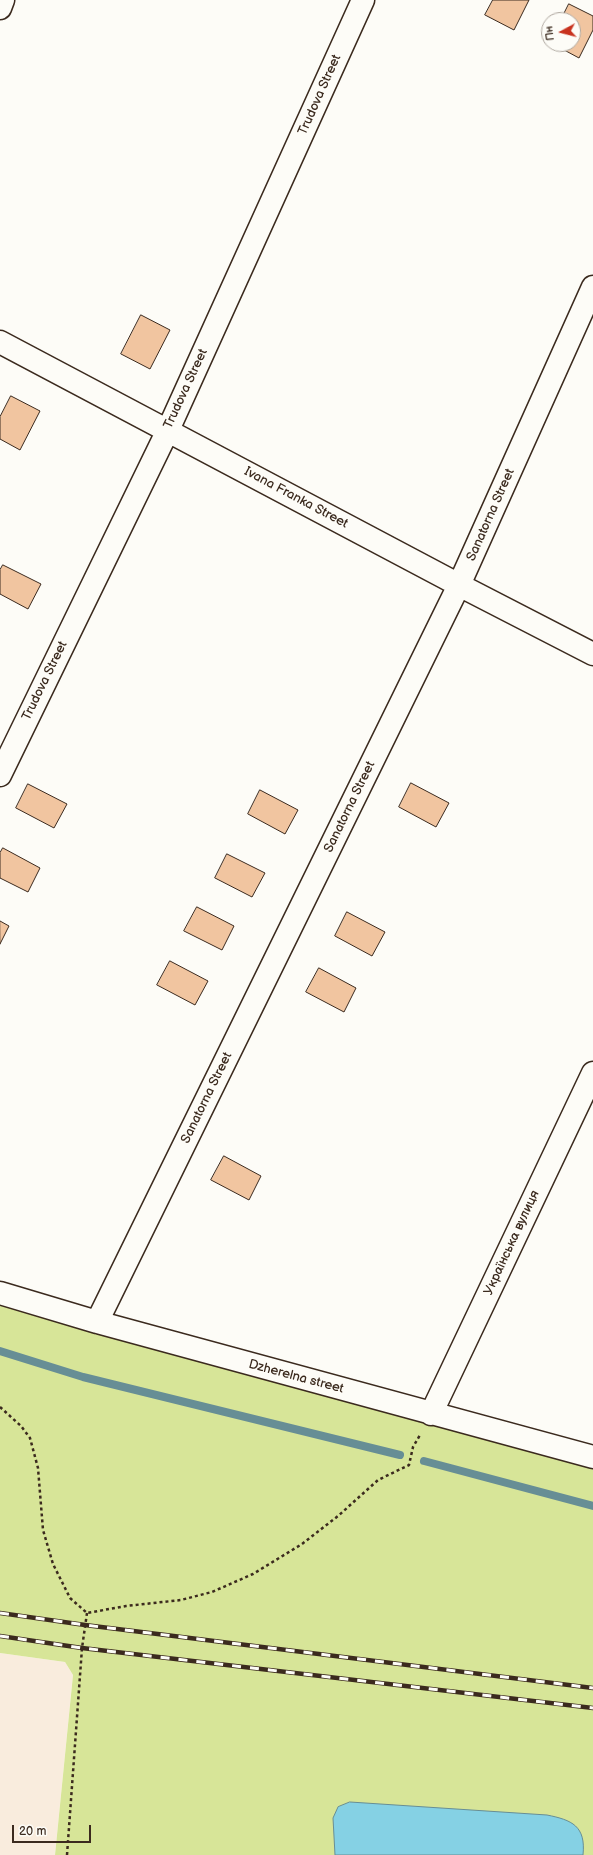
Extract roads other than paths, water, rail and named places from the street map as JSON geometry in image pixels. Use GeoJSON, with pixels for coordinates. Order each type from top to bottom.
{"type":"FeatureCollection","features":[{"type":"Feature","properties":{"kind":"street"},"geometry":{"type":"LineString","coordinates":[[0,8],[3,0]]}},
{"type":"Feature","properties":{"kind":"street","name":"Trudova Street"},"geometry":{"type":"LineString","coordinates":[[0,775],[168,430],[363,0]]}},
{"type":"Feature","properties":{"kind":"street","name":"Sanatorna Street"},"geometry":{"type":"LineString","coordinates":[[97,1322],[459,585],[593,287]]}},
{"type":"Feature","properties":{"kind":"street","name":"Ivana Franka Street"},"geometry":{"type":"LineString","coordinates":[[0,342],[459,585],[593,654]]}},
{"type":"Feature","properties":{"kind":"street","name":"Українська вулиця"},"geometry":{"type":"LineString","coordinates":[[431,1414],[593,1073]]}},
{"type":"Feature","properties":{"kind":"street","name":"Dzherelna street"},"geometry":{"type":"LineString","coordinates":[[0,1293],[97,1322],[593,1457]]}},
{"type":"Feature","properties":{"kind":"water"},"geometry":{"type":"Polygon","coordinates":[[[350,1802],[547,1815],[556,1817],[570,1822],[580,1831],[583,1845],[583,1855],[335,1855],[333,1818],[338,1807],[350,1802]]]}},
{"type":"Feature","properties":{"kind":"waterway"},"geometry":{"type":"LineString","coordinates":[[0,1351],[83,1377],[400,1455]]}},
{"type":"Feature","properties":{"kind":"waterway"},"geometry":{"type":"LineString","coordinates":[[424,1461],[593,1506]]}},
{"type":"Feature","properties":{"kind":"railway"},"geometry":{"type":"LineString","coordinates":[[0,1613],[85,1625],[593,1688]]}},
{"type":"Feature","properties":{"kind":"railway"},"geometry":{"type":"LineString","coordinates":[[0,1636],[82,1648],[593,1708]]}}]}
